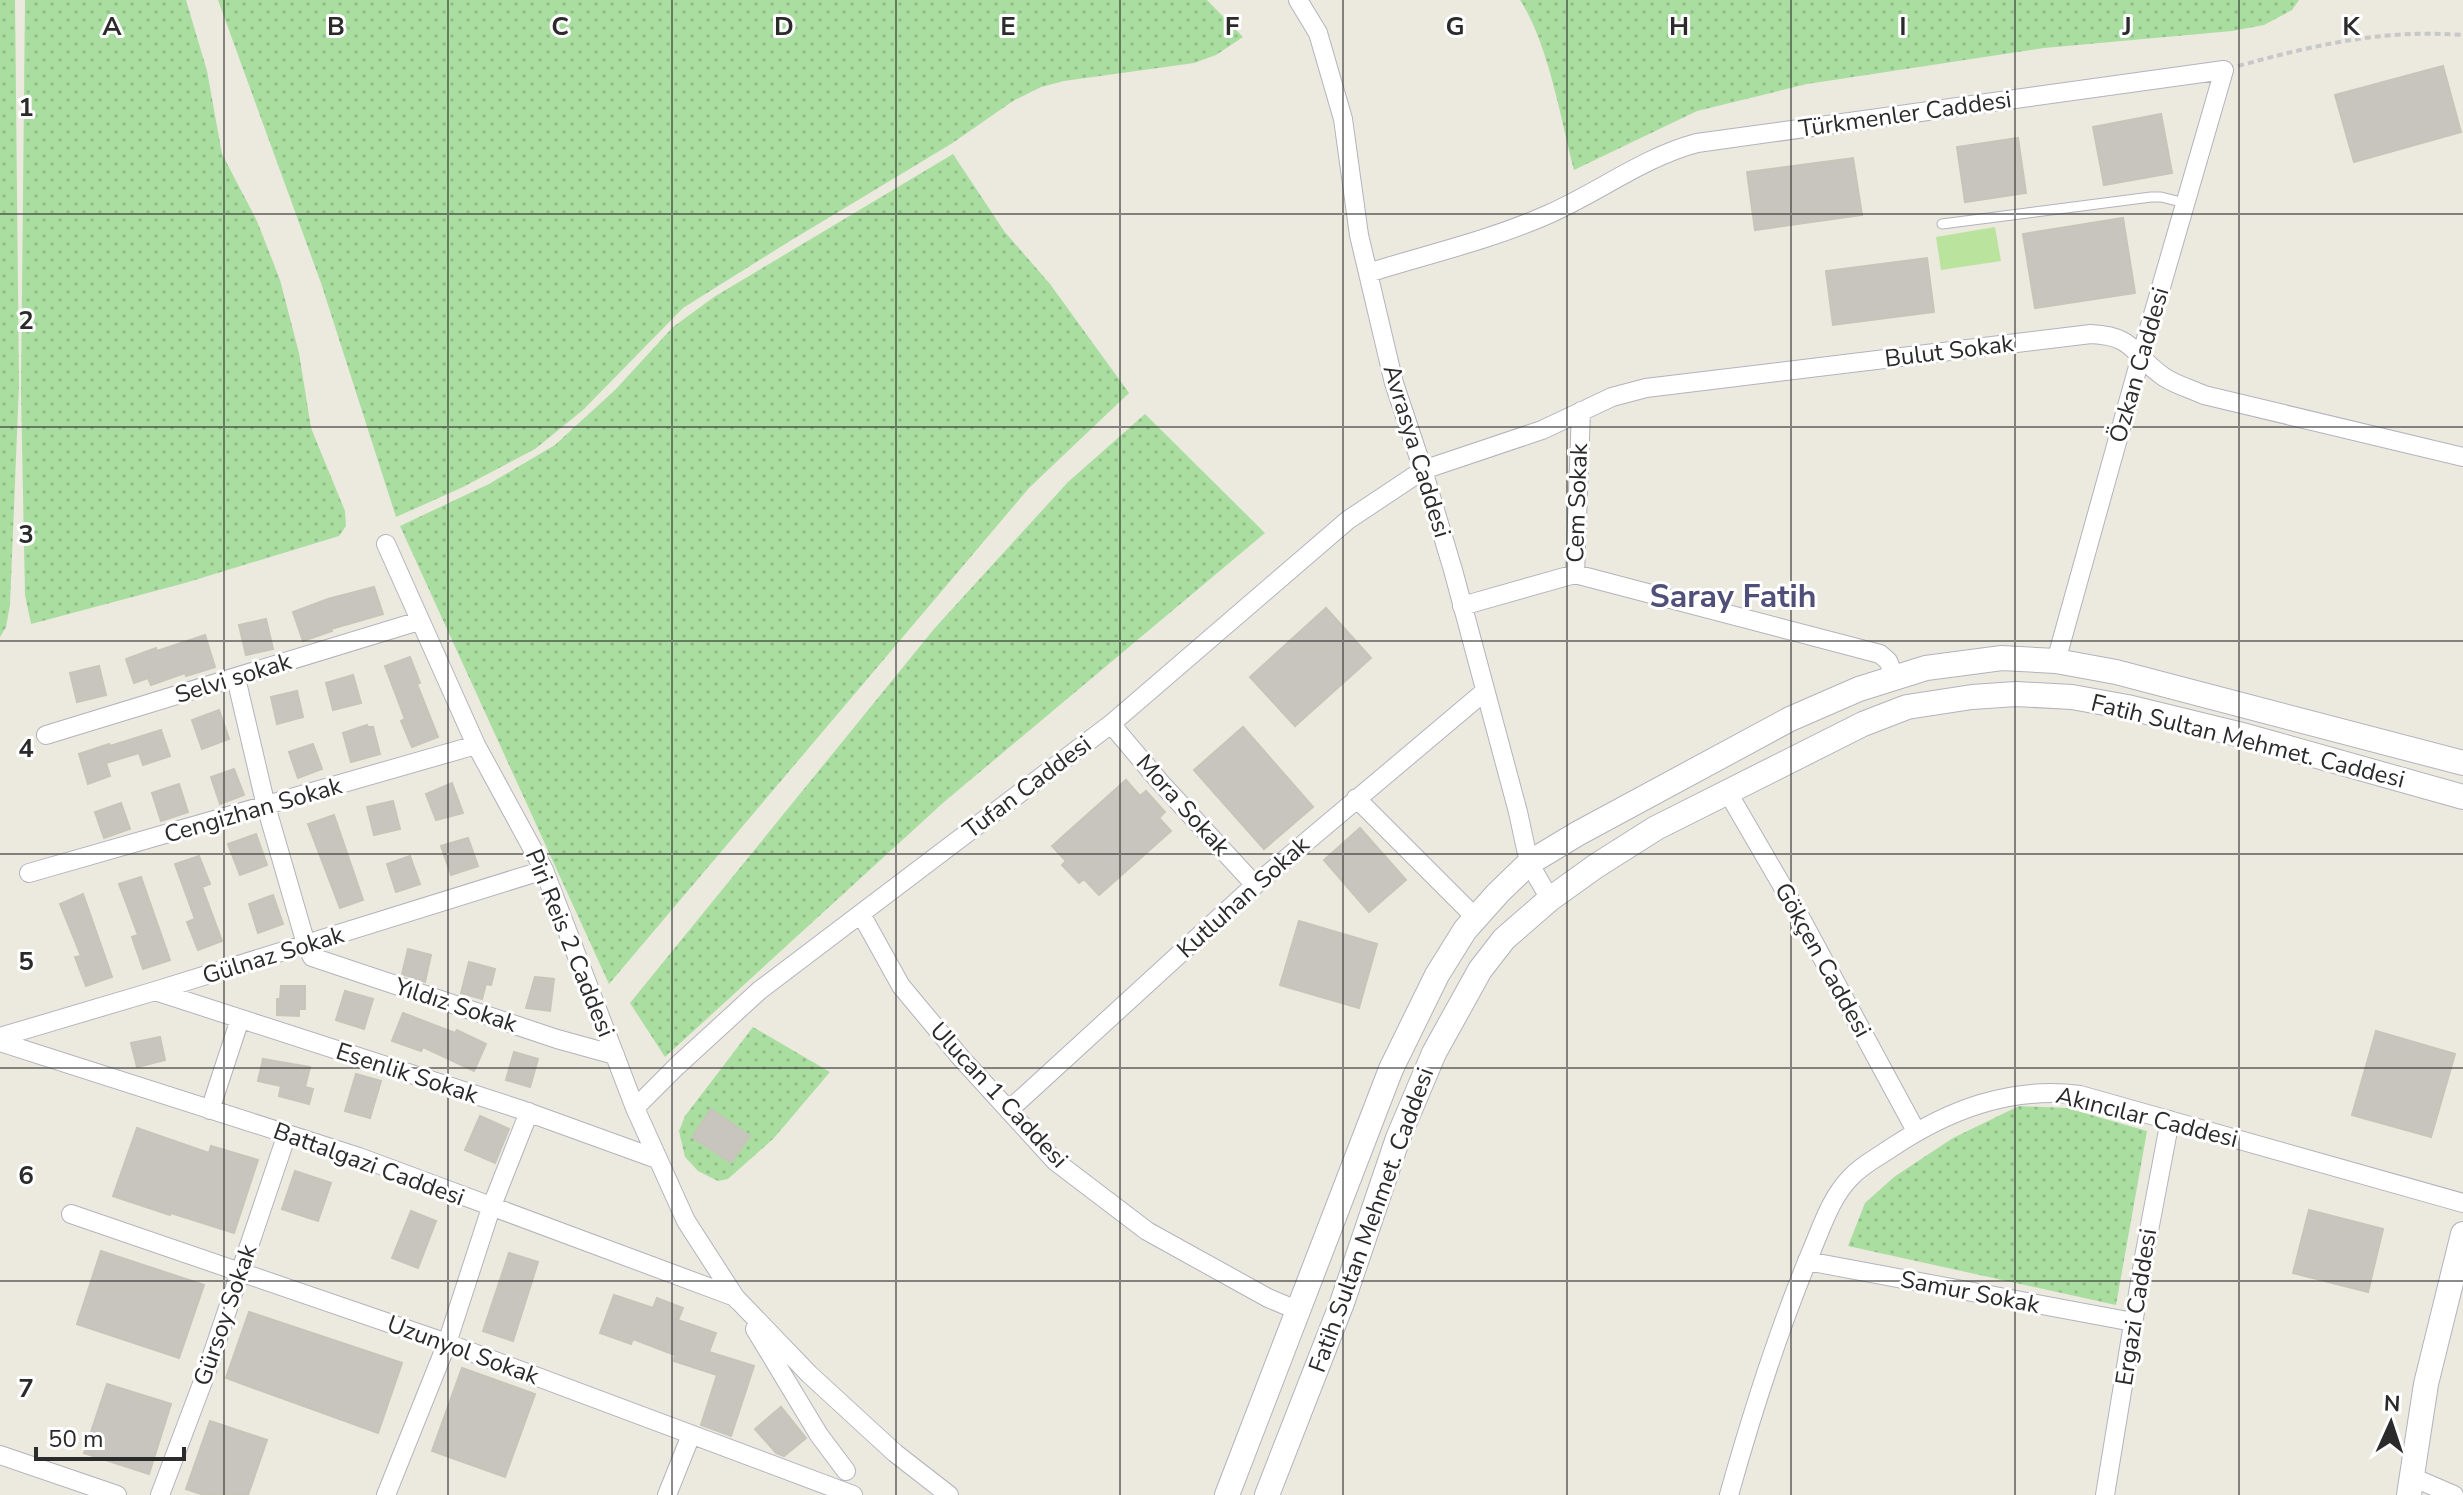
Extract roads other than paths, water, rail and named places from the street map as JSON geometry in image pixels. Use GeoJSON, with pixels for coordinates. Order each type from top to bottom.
{"type":"FeatureCollection","features":[{"type":"Feature","properties":{"kind":"street","name":"Avrasya Caddesi"},"geometry":{"type":"LineString","coordinates":[[1298,0],[1318,33],[1343,119],[1359,235],[1394,383],[1462,606],[1529,863],[1550,899]]}},
{"type":"Feature","properties":{"kind":"street","name":"Türkmenler Caddesi"},"geometry":{"type":"LineString","coordinates":[[1368,273],[1496,235],[1603,188],[1669,150],[1697,143],[2224,70]]}},
{"type":"Feature","properties":{"kind":"street","name":"Özkan Caddesi"},"geometry":{"type":"LineString","coordinates":[[2056,661],[2224,70]]}},
{"type":"Feature","properties":{"kind":"street","name":"Bulut Sokak"},"geometry":{"type":"LineString","coordinates":[[1423,470],[1542,430],[1612,397],[1646,388],[2091,334],[2111,335],[2128,343],[2165,377],[2204,395],[2463,457]]}},
{"type":"Feature","properties":{"kind":"street","name":"Cem Sokak"},"geometry":{"type":"LineString","coordinates":[[1462,606],[1575,574],[1581,411]]}},
{"type":"Feature","properties":{"kind":"street","name":"Tufan Caddesi"},"geometry":{"type":"LineString","coordinates":[[635,1108],[760,990],[1111,724],[1348,520],[1423,470]]}},
{"type":"Feature","properties":{"kind":"street","name":"Piri Reis 2 Caddesi"},"geometry":{"type":"LineString","coordinates":[[386,544],[476,745],[544,870],[635,1108],[686,1221],[819,1435],[846,1471]]}},
{"type":"Feature","properties":{"kind":"street"},"geometry":{"type":"LineString","coordinates":[[1575,574],[1880,654],[1888,661],[1895,677]]}},
{"type":"Feature","properties":{"kind":"street","name":"Selvi sokak"},"geometry":{"type":"LineString","coordinates":[[46,735],[419,621]]}},
{"type":"Feature","properties":{"kind":"street","name":"Fatih Sultan Mehmet. Caddesi"},"geometry":{"type":"LineString","coordinates":[[1227,1495],[1391,1069],[1437,975],[1465,930],[1529,863],[1577,834],[1790,719],[1859,689],[1926,668],[2002,658],[2056,661],[2132,676],[2463,763]]}},
{"type":"Feature","properties":{"kind":"street"},"geometry":{"type":"LineString","coordinates":[[236,678],[266,806],[306,944]]}},
{"type":"Feature","properties":{"kind":"street","name":"Kutluhan Sokak"},"geometry":{"type":"LineString","coordinates":[[1009,1110],[1255,885],[1484,692]]}},
{"type":"Feature","properties":{"kind":"street","name":"Fatih Sultan Mehmet. Caddesi"},"geometry":{"type":"LineString","coordinates":[[1267,1495],[1342,1303],[1398,1138],[1434,1053],[1480,970],[1504,939],[1550,899],[1656,828],[1863,724],[1907,707],[2016,694],[2072,697],[2127,707],[2246,736],[2463,797]]}},
{"type":"Feature","properties":{"kind":"street","name":"Mora Sokak"},"geometry":{"type":"LineString","coordinates":[[1111,724],[1255,885]]}},
{"type":"Feature","properties":{"kind":"street","name":"Cengizhan Sokak"},"geometry":{"type":"LineString","coordinates":[[29,873],[476,745]]}},
{"type":"Feature","properties":{"kind":"street","name":"Gökçen Caddesi"},"geometry":{"type":"LineString","coordinates":[[1727,791],[1798,913],[1916,1131]]}},
{"type":"Feature","properties":{"kind":"street"},"geometry":{"type":"LineString","coordinates":[[1356,798],[1476,918]]}},
{"type":"Feature","properties":{"kind":"street","name":"Gülnaz Sokak"},"geometry":{"type":"LineString","coordinates":[[0,1039],[544,870]]}},
{"type":"Feature","properties":{"kind":"street","name":"Ulucan 1 Caddesi"},"geometry":{"type":"LineString","coordinates":[[861,914],[901,986],[961,1058],[1055,1161],[1147,1231],[1255,1291],[1299,1311]]}},
{"type":"Feature","properties":{"kind":"street","name":"Yıldız Sokak"},"geometry":{"type":"LineString","coordinates":[[306,944],[312,957],[557,1039],[615,1055]]}},
{"type":"Feature","properties":{"kind":"street","name":"Esenlik Sokak"},"geometry":{"type":"LineString","coordinates":[[155,991],[529,1112],[657,1159]]}},
{"type":"Feature","properties":{"kind":"street"},"geometry":{"type":"LineString","coordinates":[[210,1110],[240,1019]]}},
{"type":"Feature","properties":{"kind":"street","name":"Battalgazi Caddesi"},"geometry":{"type":"LineString","coordinates":[[0,1039],[359,1157],[735,1297]]}},
{"type":"Feature","properties":{"kind":"street","name":"Akıncılar Caddesi"},"geometry":{"type":"LineString","coordinates":[[1729,1495],[1793,1294],[1832,1203],[1851,1176],[1916,1131],[1966,1108],[2013,1095],[2051,1091],[2080,1095],[2463,1203]]}},
{"type":"Feature","properties":{"kind":"street"},"geometry":{"type":"LineString","coordinates":[[386,1495],[447,1343],[491,1208],[529,1112]]}},
{"type":"Feature","properties":{"kind":"street","name":"Ergazi Caddesi"},"geometry":{"type":"LineString","coordinates":[[2105,1495],[2170,1120]]}},
{"type":"Feature","properties":{"kind":"street","name":"Gürsoy Sokak"},"geometry":{"type":"LineString","coordinates":[[160,1495],[287,1134]]}},
{"type":"Feature","properties":{"kind":"street","name":"Uzunyol Sokak"},"geometry":{"type":"LineString","coordinates":[[71,1214],[447,1343],[853,1495]]}},
{"type":"Feature","properties":{"kind":"street"},"geometry":{"type":"LineString","coordinates":[[2454,1495],[2410,1486],[2426,1384],[2463,1234]]}},
{"type":"Feature","properties":{"kind":"street","name":"Samur Sokak"},"geometry":{"type":"LineString","coordinates":[[1807,1261],[2133,1322]]}},
{"type":"Feature","properties":{"kind":"street","name":"Piri Reis 2 Caddesi"},"geometry":{"type":"LineString","coordinates":[[735,1297],[809,1374],[895,1453],[949,1495]]}},
{"type":"Feature","properties":{"kind":"street"},"geometry":{"type":"LineString","coordinates":[[667,1495],[691,1435]]}},
{"type":"Feature","properties":{"kind":"street"},"geometry":{"type":"LineString","coordinates":[[0,1455],[117,1495]]}},
{"type":"Feature","properties":{"kind":"lane"},"geometry":{"type":"LineString","coordinates":[[1942,224],[2151,197],[2185,203]]}},
{"type":"Feature","properties":{"kind":"district","name":"Saray Fatih"},"geometry":{"type":"Point","coordinates":[1733,596]}}]}
